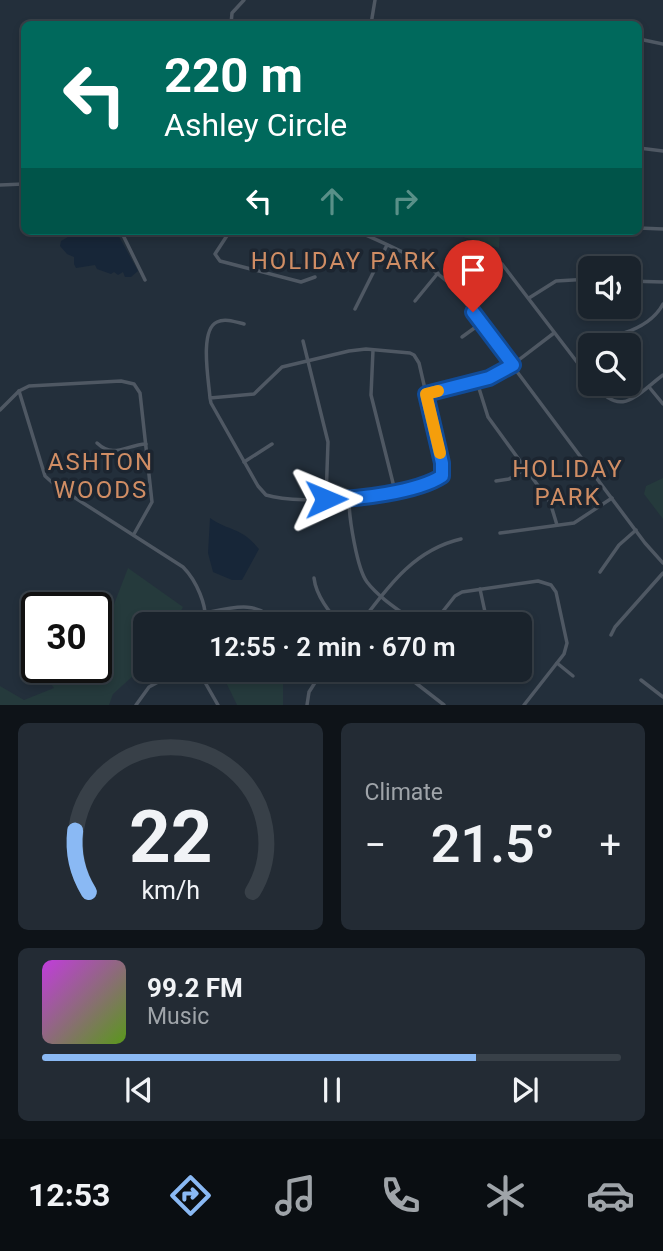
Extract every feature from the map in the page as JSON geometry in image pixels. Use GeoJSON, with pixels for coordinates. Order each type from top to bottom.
{"type":"FeatureCollection","features":[{"type":"Feature","properties":{"kind":"street"},"geometry":{"type":"LineString","coordinates":[[231,21],[232,13],[244,0]]}},
{"type":"Feature","properties":{"kind":"street"},"geometry":{"type":"LineString","coordinates":[[372,21],[375,0]]}},
{"type":"Feature","properties":{"kind":"street"},"geometry":{"type":"LineString","coordinates":[[642,40],[663,44]]}},
{"type":"Feature","properties":{"kind":"street"},"geometry":{"type":"LineString","coordinates":[[642,148],[663,151]]}},
{"type":"Feature","properties":{"kind":"street"},"geometry":{"type":"LineString","coordinates":[[0,185],[21,184]]}},
{"type":"Feature","properties":{"kind":"street"},"geometry":{"type":"LineString","coordinates":[[642,228],[663,229]]}},
{"type":"Feature","properties":{"kind":"street"},"geometry":{"type":"LineString","coordinates":[[123,235],[145,280]]}},
{"type":"Feature","properties":{"kind":"street"},"geometry":{"type":"LineString","coordinates":[[227,235],[216,249],[215,254],[220,261],[301,282],[315,277]]}},
{"type":"Feature","properties":{"kind":"street"},"geometry":{"type":"LineString","coordinates":[[365,235],[420,260],[439,273],[456,290],[663,563]]}},
{"type":"Feature","properties":{"kind":"street"},"geometry":{"type":"LineString","coordinates":[[355,309],[387,245]]}},
{"type":"Feature","properties":{"kind":"street"},"geometry":{"type":"LineString","coordinates":[[494,259],[502,264],[578,363]]}},
{"type":"Feature","properties":{"kind":"street"},"geometry":{"type":"LineString","coordinates":[[415,301],[439,273]]}},
{"type":"Feature","properties":{"kind":"street"},"geometry":{"type":"LineString","coordinates":[[529,299],[556,281],[578,280]]}},
{"type":"Feature","properties":{"kind":"street"},"geometry":{"type":"LineString","coordinates":[[641,281],[663,282]]}},
{"type":"Feature","properties":{"kind":"street"},"geometry":{"type":"LineString","coordinates":[[624,333],[636,329],[663,304]]}},
{"type":"Feature","properties":{"kind":"street"},"geometry":{"type":"LineString","coordinates":[[210,398],[254,394],[276,370],[357,349],[414,355],[419,363],[442,463],[442,476],[428,483],[349,500],[266,495],[214,412],[210,398],[206,344],[209,329],[212,324],[224,321],[244,324]]}},
{"type":"Feature","properties":{"kind":"street"},"geometry":{"type":"LineString","coordinates":[[462,337],[481,324]]}},
{"type":"Feature","properties":{"kind":"street"},"geometry":{"type":"LineString","coordinates":[[426,394],[499,374],[555,332]]}},
{"type":"Feature","properties":{"kind":"street"},"geometry":{"type":"LineString","coordinates":[[303,341],[328,442],[326,499]]}},
{"type":"Feature","properties":{"kind":"street"},"geometry":{"type":"LineString","coordinates":[[373,350],[371,394],[395,491]]}},
{"type":"Feature","properties":{"kind":"street"},"geometry":{"type":"LineString","coordinates":[[641,392],[663,375]]}},
{"type":"Feature","properties":{"kind":"street"},"geometry":{"type":"LineString","coordinates":[[0,410],[19,391],[29,386],[128,381],[138,388],[152,502],[134,534]]}},
{"type":"Feature","properties":{"kind":"street"},"geometry":{"type":"LineString","coordinates":[[477,382],[488,417],[550,502],[557,525]]}},
{"type":"Feature","properties":{"kind":"street"},"geometry":{"type":"LineString","coordinates":[[649,386],[663,404]]}},
{"type":"Feature","properties":{"kind":"street"},"geometry":{"type":"LineString","coordinates":[[19,391],[44,476],[188,572],[193,578],[206,612]]}},
{"type":"Feature","properties":{"kind":"street"},"geometry":{"type":"LineString","coordinates":[[603,396],[617,404],[636,396]]}},
{"type":"Feature","properties":{"kind":"street"},"geometry":{"type":"LineString","coordinates":[[97,443],[113,452],[146,444]]}},
{"type":"Feature","properties":{"kind":"street"},"geometry":{"type":"LineString","coordinates":[[243,462],[272,444]]}},
{"type":"Feature","properties":{"kind":"street"},"geometry":{"type":"LineString","coordinates":[[496,481],[509,479],[525,469]]}},
{"type":"Feature","properties":{"kind":"street"},"geometry":{"type":"LineString","coordinates":[[500,533],[581,519],[612,497]]}},
{"type":"Feature","properties":{"kind":"street"},"geometry":{"type":"LineString","coordinates":[[349,500],[351,523],[364,578],[403,612]]}},
{"type":"Feature","properties":{"kind":"street"},"geometry":{"type":"LineString","coordinates":[[600,572],[618,545],[636,530]]}},
{"type":"Feature","properties":{"kind":"street"},"geometry":{"type":"LineString","coordinates":[[369,612],[410,563],[437,546],[461,539]]}},
{"type":"Feature","properties":{"kind":"street"},"geometry":{"type":"LineString","coordinates":[[611,635],[663,573]]}},
{"type":"Feature","properties":{"kind":"street"},"geometry":{"type":"LineString","coordinates":[[314,578],[315,586],[331,612]]}},
{"type":"Feature","properties":{"kind":"street"},"geometry":{"type":"LineString","coordinates":[[442,612],[455,596],[462,592],[538,581],[551,585],[556,592],[567,637],[566,649],[524,705]]}},
{"type":"Feature","properties":{"kind":"street"},"geometry":{"type":"LineString","coordinates":[[480,589],[485,612]]}},
{"type":"Feature","properties":{"kind":"street"},"geometry":{"type":"LineString","coordinates":[[211,612],[239,606],[267,612]]}},
{"type":"Feature","properties":{"kind":"street"},"geometry":{"type":"LineString","coordinates":[[557,663],[573,676]]}},
{"type":"Feature","properties":{"kind":"street"},"geometry":{"type":"LineString","coordinates":[[641,680],[663,697]]}},
{"type":"Feature","properties":{"kind":"street"},"geometry":{"type":"LineString","coordinates":[[136,705],[149,687],[158,682]]}},
{"type":"Feature","properties":{"kind":"street"},"geometry":{"type":"LineString","coordinates":[[205,682],[218,705]]}},
{"type":"Feature","properties":{"kind":"street"},"geometry":{"type":"LineString","coordinates":[[307,705],[314,682]]}},
{"type":"Feature","properties":{"kind":"street"},"geometry":{"type":"LineString","coordinates":[[414,682],[444,705]]}},
{"type":"Feature","properties":{"kind":"green space"},"geometry":{"type":"Polygon","coordinates":[[[457,235],[500,235],[499,248],[457,235]]]}},
{"type":"Feature","properties":{"kind":"green space"},"geometry":{"type":"Polygon","coordinates":[[[663,478],[663,519],[644,494],[646,486],[663,478]]]}},
{"type":"Feature","properties":{"kind":"green space"},"geometry":{"type":"Polygon","coordinates":[[[128,568],[183,607],[180,612],[133,612],[133,676],[113,694],[109,705],[0,705],[0,686],[24,700],[54,688],[50,683],[112,683],[112,609],[128,568]]]}},
{"type":"Feature","properties":{"kind":"green space"},"geometry":{"type":"Polygon","coordinates":[[[226,682],[283,682],[283,705],[237,705],[226,682]]]}},
{"type":"Feature","properties":{"kind":"water"},"geometry":{"type":"Polygon","coordinates":[[[71,235],[118,235],[138,271],[131,277],[125,277],[123,272],[118,275],[114,272],[111,274],[97,269],[95,265],[76,268],[74,257],[60,246],[61,241],[71,235]]]}},
{"type":"Feature","properties":{"kind":"water"},"geometry":{"type":"Polygon","coordinates":[[[210,518],[240,533],[259,549],[242,580],[232,580],[213,572],[208,553],[210,518]]]}},
{"type":"Feature","properties":{"kind":"slow traffic"},"geometry":{"type":"LineString","coordinates":[[438,391],[426,394],[440,453]]}},
{"type":"Feature","properties":{"kind":"district","name":"HOLIDAY PARK"},"geometry":{"type":"Point","coordinates":[344,261]}},
{"type":"Feature","properties":{"kind":"district","name":"ASHTON WOODS"},"geometry":{"type":"Point","coordinates":[101,476]}},
{"type":"Feature","properties":{"kind":"district","name":"HOLIDAY PARK"},"geometry":{"type":"Point","coordinates":[568,483]}},
{"type":"Feature","properties":{"kind":"route"},"geometry":{"type":"LineString","coordinates":[[326,499],[367,498],[428,483],[442,476],[443,467],[426,394],[489,378],[513,365],[473,312]]}}]}
